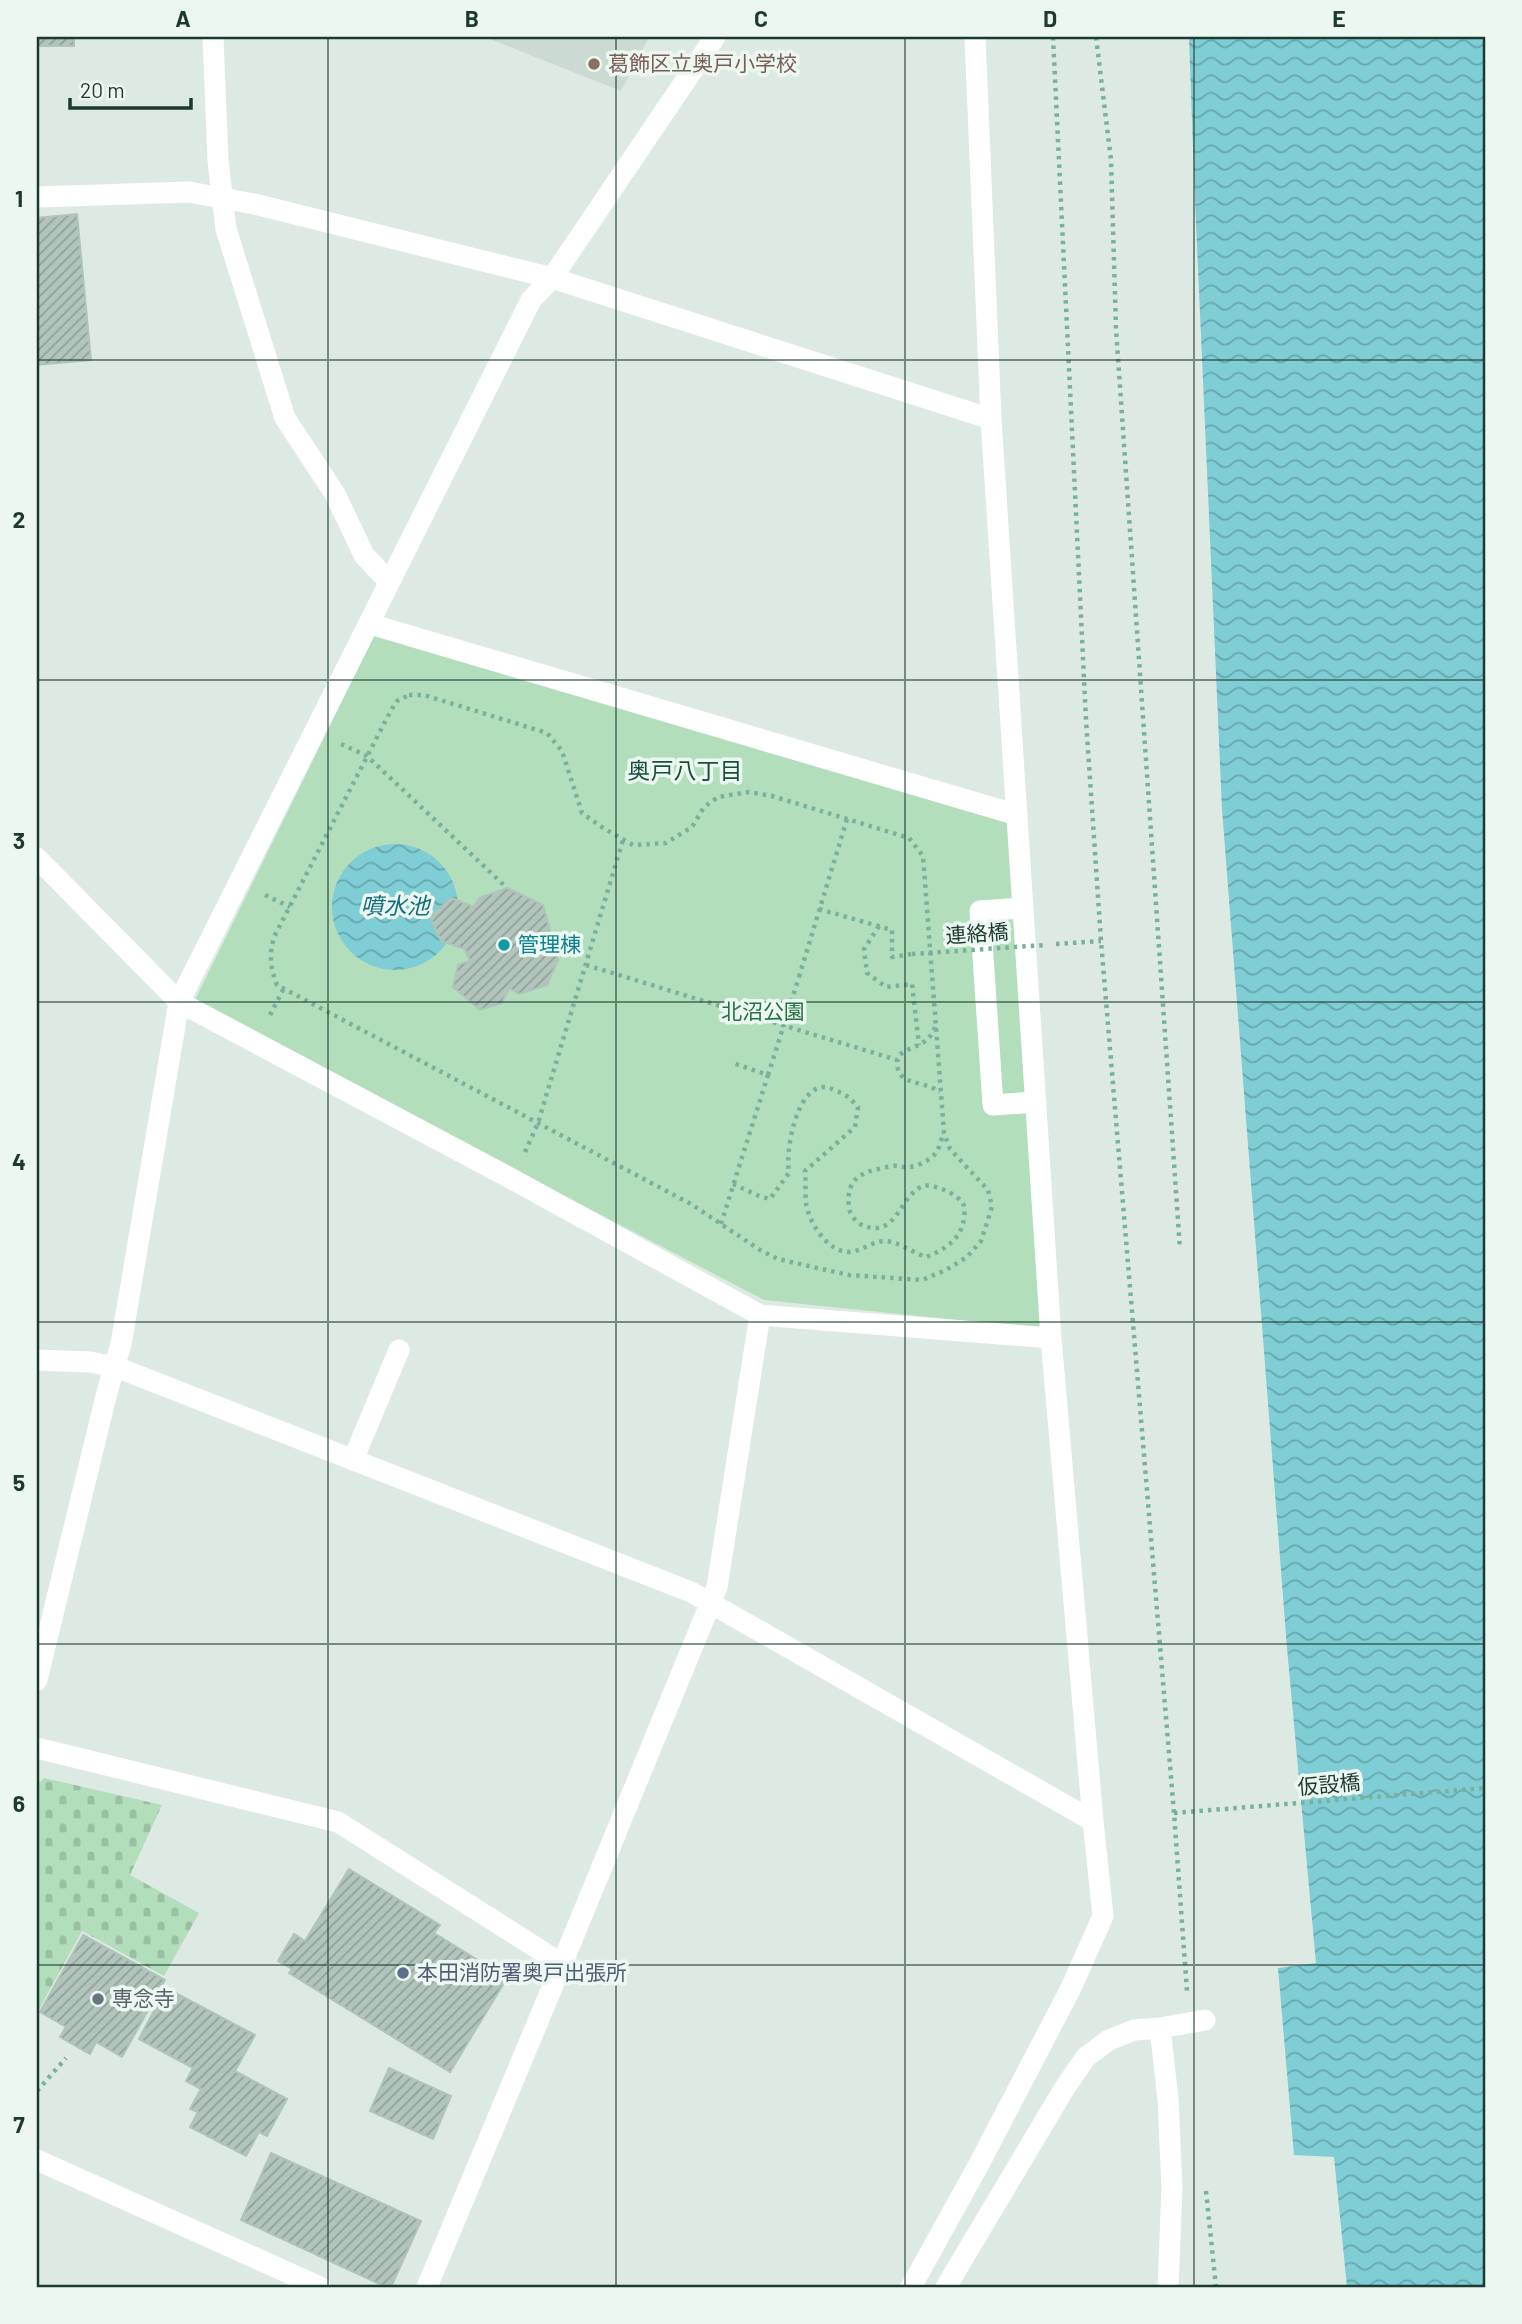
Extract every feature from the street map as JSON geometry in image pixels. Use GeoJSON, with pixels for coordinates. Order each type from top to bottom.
{"type":"FeatureCollection","features":[{"type":"Feature","properties":{"kind":"street"},"geometry":{"type":"LineString","coordinates":[[213,37],[221,198],[226,229],[285,418],[335,494],[363,555],[389,582]]}},
{"type":"Feature","properties":{"kind":"street"},"geometry":{"type":"LineString","coordinates":[[37,1680],[121,1344],[179,1002],[531,300],[552,278],[715,37]]}},
{"type":"Feature","properties":{"kind":"street"},"geometry":{"type":"LineString","coordinates":[[911,2287],[1071,1988],[1103,1916],[1051,1338],[991,419],[975,37]]}},
{"type":"Feature","properties":{"kind":"street"},"geometry":{"type":"LineString","coordinates":[[37,197],[189,192],[254,204],[552,278],[991,419]]}},
{"type":"Feature","properties":{"kind":"street"},"geometry":{"type":"LineString","coordinates":[[370,624],[1017,815]]}},
{"type":"Feature","properties":{"kind":"street"},"geometry":{"type":"LineString","coordinates":[[37,858],[179,1002],[512,1179],[760,1315],[1051,1338]]}},
{"type":"Feature","properties":{"kind":"street"},"geometry":{"type":"LineString","coordinates":[[1023,908],[980,911],[993,1105],[1036,1102]]}},
{"type":"Feature","properties":{"kind":"street"},"geometry":{"type":"LineString","coordinates":[[427,2287],[717,1587],[760,1315]]}},
{"type":"Feature","properties":{"kind":"street"},"geometry":{"type":"LineString","coordinates":[[353,1460],[399,1350]]}},
{"type":"Feature","properties":{"kind":"street"},"geometry":{"type":"LineString","coordinates":[[37,1360],[90,1362],[116,1367],[691,1592],[1093,1821]]}},
{"type":"Feature","properties":{"kind":"street"},"geometry":{"type":"LineString","coordinates":[[37,1748],[338,1822],[562,1964]]}},
{"type":"Feature","properties":{"kind":"street"},"geometry":{"type":"LineString","coordinates":[[946,2287],[1064,2089],[1086,2057],[1109,2040],[1134,2030],[1196,2021]]}},
{"type":"Feature","properties":{"kind":"street"},"geometry":{"type":"LineString","coordinates":[[1160,2028],[1168,2099],[1172,2188],[1168,2287]]}},
{"type":"Feature","properties":{"kind":"street"},"geometry":{"type":"LineString","coordinates":[[37,2160],[320,2287]]}},
{"type":"Feature","properties":{"kind":"path"},"geometry":{"type":"LineString","coordinates":[[1053,37],[1086,720],[1101,941],[1174,1813],[1196,2021]]}},
{"type":"Feature","properties":{"kind":"path"},"geometry":{"type":"LineString","coordinates":[[1096,37],[1111,160],[1117,343],[1180,1249]]}},
{"type":"Feature","properties":{"kind":"path"},"geometry":{"type":"LineString","coordinates":[[409,695],[424,695],[547,733],[562,751],[582,813],[633,845],[666,843],[692,827],[704,807],[718,797],[749,792],[772,796],[909,838],[923,856],[944,1133],[950,1149],[988,1190],[992,1207],[981,1241],[967,1256],[946,1270],[922,1280],[849,1275],[778,1259],[691,1204],[277,985],[270,953],[274,937],[367,756],[397,701],[409,695]]}},
{"type":"Feature","properties":{"kind":"path"},"geometry":{"type":"LineString","coordinates":[[367,756],[507,888]]}},
{"type":"Feature","properties":{"kind":"path"},"geometry":{"type":"LineString","coordinates":[[721,1224],[847,819]]}},
{"type":"Feature","properties":{"kind":"path"},"geometry":{"type":"LineString","coordinates":[[538,1123],[623,840]]}},
{"type":"Feature","properties":{"kind":"path"},"geometry":{"type":"LineString","coordinates":[[819,909],[879,926],[864,950],[867,973],[886,987],[912,984],[919,1045]]}},
{"type":"Feature","properties":{"kind":"path","name":"連絡橋"},"geometry":{"type":"LineString","coordinates":[[879,926],[892,930],[892,957],[1101,941]]}},
{"type":"Feature","properties":{"kind":"path"},"geometry":{"type":"LineString","coordinates":[[586,965],[897,1060]]}},
{"type":"Feature","properties":{"kind":"path"},"geometry":{"type":"LineString","coordinates":[[936,1024],[930,1038],[906,1050],[897,1060],[899,1074],[908,1081],[926,1084],[941,1092]]}},
{"type":"Feature","properties":{"kind":"path"},"geometry":{"type":"LineString","coordinates":[[733,1063],[768,1075]]}},
{"type":"Feature","properties":{"kind":"path"},"geometry":{"type":"LineString","coordinates":[[733,1184],[770,1199],[789,1173],[787,1161],[791,1133],[803,1103],[812,1091],[825,1087],[842,1093],[858,1107],[855,1127],[805,1171],[809,1216],[817,1231],[838,1250],[854,1252],[879,1241],[890,1242],[926,1257],[941,1251],[962,1228],[964,1205],[960,1200],[936,1186],[924,1186],[913,1193],[889,1224],[878,1227],[856,1222],[849,1209],[850,1187],[854,1178],[864,1173],[895,1165],[910,1168],[926,1161],[937,1152],[944,1133]]}},
{"type":"Feature","properties":{"kind":"path","name":"仮設橋"},"geometry":{"type":"LineString","coordinates":[[1174,1813],[1485,1788]]}},
{"type":"Feature","properties":{"kind":"path"},"geometry":{"type":"LineString","coordinates":[[37,2091],[66,2058]]}},
{"type":"Feature","properties":{"kind":"path"},"geometry":{"type":"LineString","coordinates":[[1206,2190],[1216,2287]]}},
{"type":"Feature","properties":{"kind":"shaded area","name":"葛飾区立奥戸小学校"},"geometry":{"type":"Polygon","coordinates":[[[485,37],[649,37],[621,91],[485,37]]]}},
{"type":"Feature","properties":{"kind":"green space","name":"北沼公園"},"geometry":{"type":"Polygon","coordinates":[[[376,632],[1010,819],[1044,1329],[764,1300],[194,1002],[376,632]]]}},
{"type":"Feature","properties":{"kind":"green space"},"geometry":{"type":"Polygon","coordinates":[[[44,1778],[162,1805],[130,1875],[199,1913],[164,1976],[82,1931],[37,2013],[37,1785],[44,1778]]]}},
{"type":"Feature","properties":{"kind":"water"},"geometry":{"type":"Polygon","coordinates":[[[1189,37],[1485,37],[1485,2287],[1347,2287],[1334,2157],[1294,2155],[1278,1968],[1316,1963],[1287,1648],[1222,809],[1189,37]]]}},
{"type":"Feature","properties":{"kind":"water","name":"噴水池"},"geometry":{"type":"Polygon","coordinates":[[[395,844],[419,849],[440,862],[453,883],[458,907],[453,931],[440,952],[419,965],[395,970],[371,965],[350,952],[337,931],[332,907],[337,883],[350,862],[371,849],[395,844]]]}},
{"type":"Feature","properties":{"kind":"building"},"geometry":{"type":"Polygon","coordinates":[[[37,37],[74,37],[74,46],[37,46],[37,37]]]}},
{"type":"Feature","properties":{"kind":"building"},"geometry":{"type":"Polygon","coordinates":[[[77,214],[91,360],[37,365],[37,218],[77,214]]]}},
{"type":"Feature","properties":{"kind":"building","name":"管理棟"},"geometry":{"type":"Polygon","coordinates":[[[507,888],[543,905],[558,960],[547,985],[519,994],[509,988],[502,1003],[480,1010],[453,987],[458,965],[470,961],[465,949],[441,941],[430,917],[451,898],[474,907],[479,898],[507,888]]]}},
{"type":"Feature","properties":{"kind":"building"},"geometry":{"type":"Polygon","coordinates":[[[349,1869],[440,1925],[434,1933],[507,1978],[450,2072],[289,1973],[292,1969],[278,1961],[294,1934],[305,1941],[349,1869]]]}},
{"type":"Feature","properties":{"kind":"building"},"geometry":{"type":"Polygon","coordinates":[[[83,1935],[165,1980],[122,2057],[96,2042],[90,2054],[60,2037],[66,2027],[40,2012],[83,1935]]]}},
{"type":"Feature","properties":{"kind":"building"},"geometry":{"type":"Polygon","coordinates":[[[166,1988],[255,2035],[235,2071],[287,2099],[267,2136],[259,2132],[246,2156],[190,2127],[198,2112],[190,2109],[201,2089],[186,2081],[193,2068],[139,2039],[166,1988]]]}},
{"type":"Feature","properties":{"kind":"building"},"geometry":{"type":"Polygon","coordinates":[[[389,2068],[451,2096],[433,2139],[370,2111],[389,2068]]]}},
{"type":"Feature","properties":{"kind":"building"},"geometry":{"type":"Polygon","coordinates":[[[271,2153],[421,2221],[391,2287],[241,2220],[271,2153]]]}},
{"type":"Feature","properties":{"kind":"place","name":"葛飾区立奥戸小学校"},"geometry":{"type":"Point","coordinates":[594,64]}},
{"type":"Feature","properties":{"kind":"place","name":"管理棟"},"geometry":{"type":"Point","coordinates":[504,945]}},
{"type":"Feature","properties":{"kind":"place","name":"本田消防署奥戸出張所"},"geometry":{"type":"Point","coordinates":[403,1973]}},
{"type":"Feature","properties":{"kind":"place","name":"専念寺"},"geometry":{"type":"Point","coordinates":[98,1999]}},
{"type":"Feature","properties":{"kind":"district","name":"奥戸八丁目"},"geometry":{"type":"Point","coordinates":[685,771]}}]}
